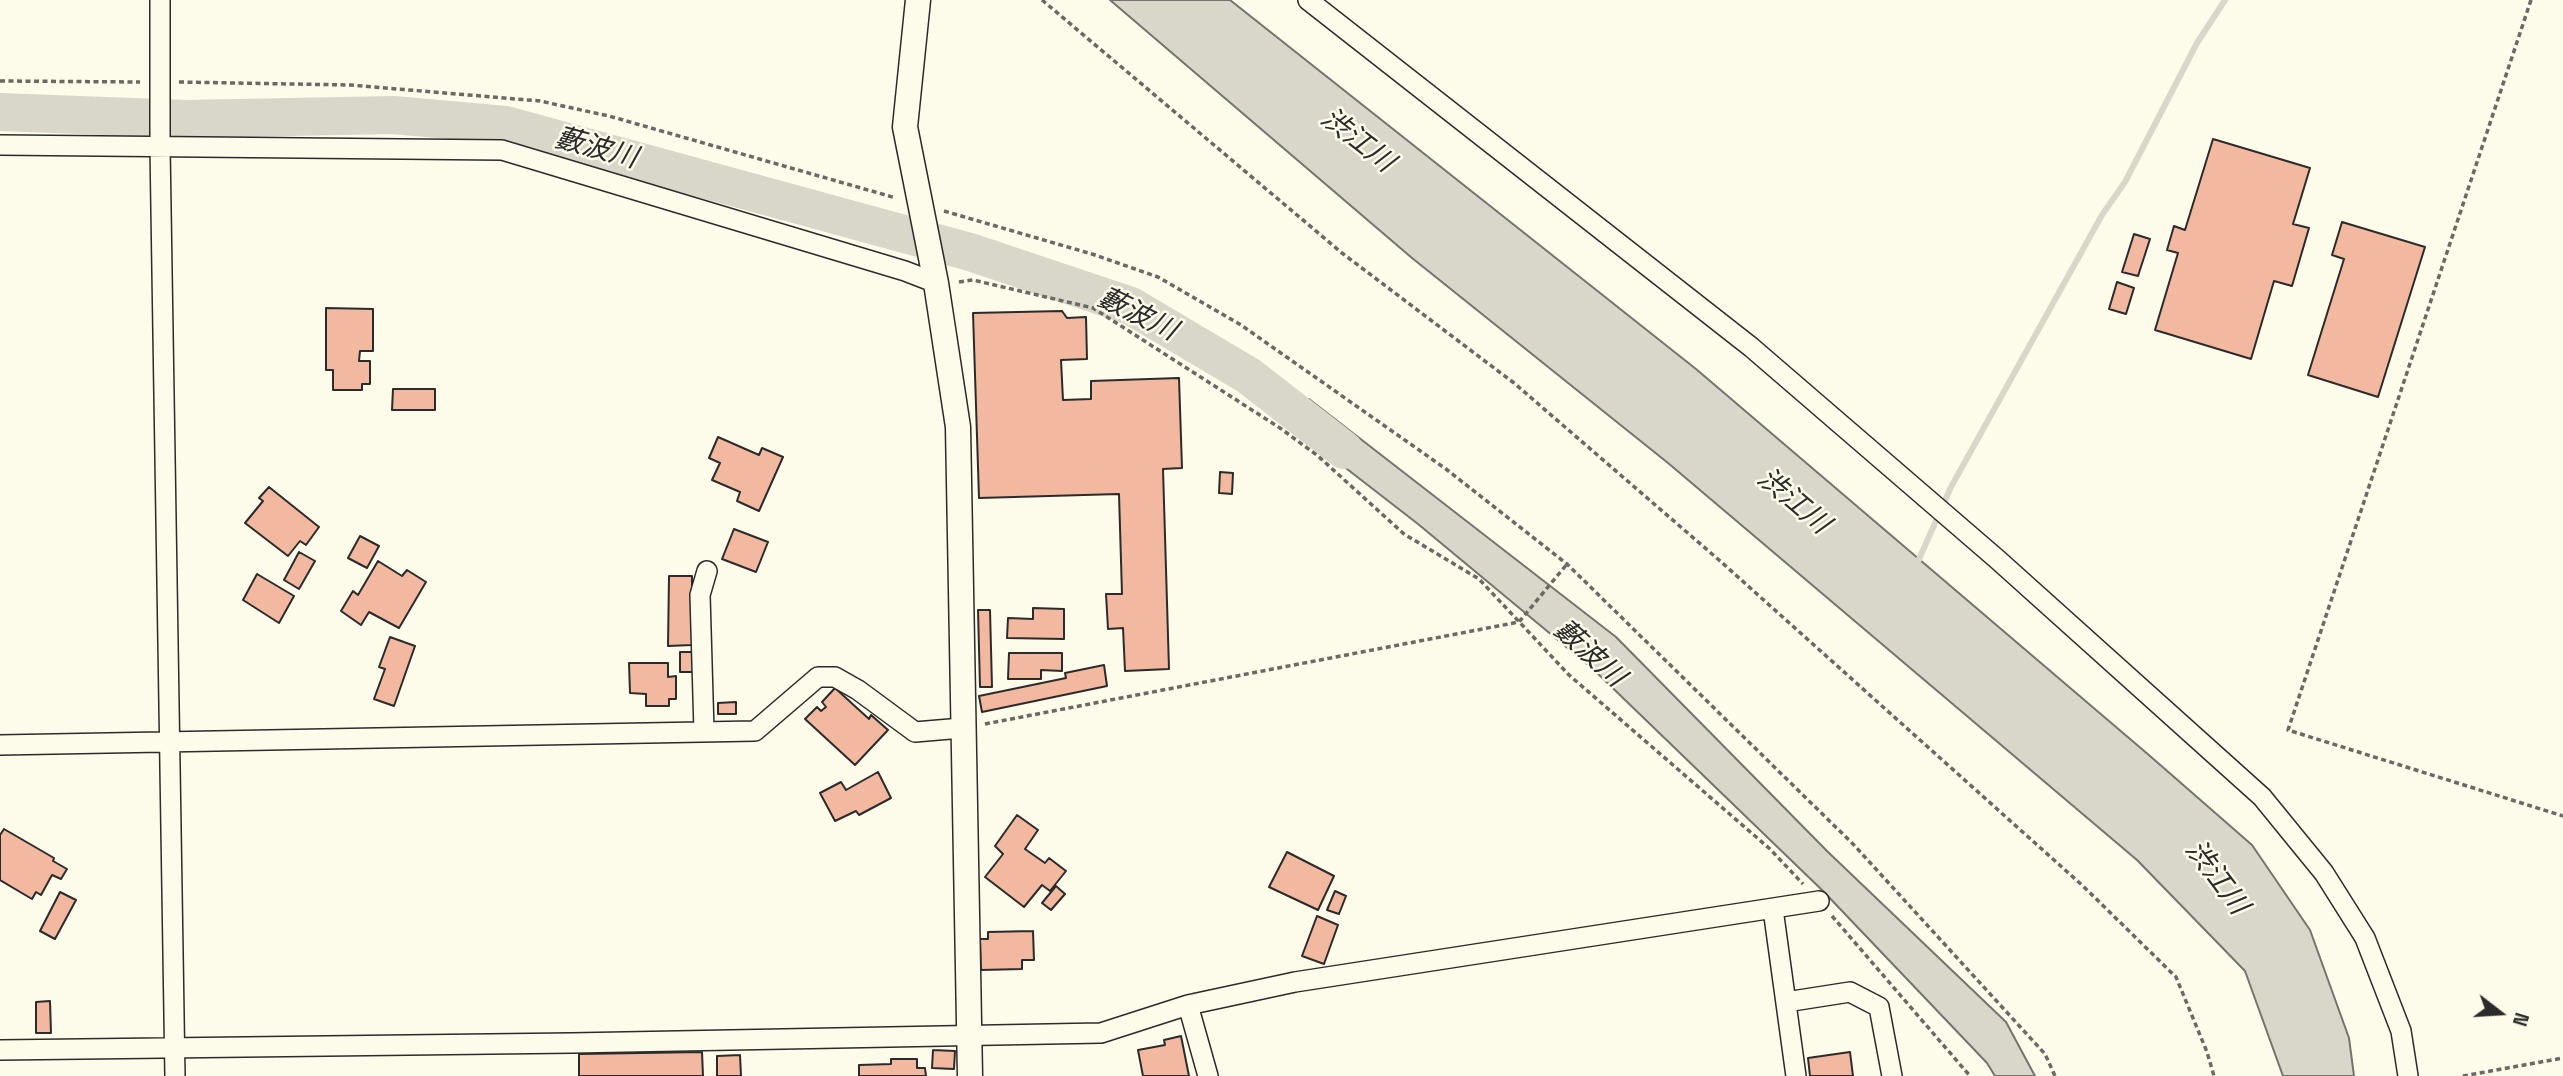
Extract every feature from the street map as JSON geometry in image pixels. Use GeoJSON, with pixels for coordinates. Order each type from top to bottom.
{"type":"FeatureCollection","features":[{"type":"Feature","properties":{"kind":"street"},"geometry":{"type":"LineString","coordinates":[[160,0],[160,147],[176,1076]]}},
{"type":"Feature","properties":{"kind":"street"},"geometry":{"type":"LineString","coordinates":[[918,0],[905,127],[934,275],[958,428],[970,1076]]}},
{"type":"Feature","properties":{"kind":"street"},"geometry":{"type":"LineString","coordinates":[[1308,0],[1751,347],[1997,559],[2262,797],[2324,873],[2365,938],[2401,1031],[2408,1076]]}},
{"type":"Feature","properties":{"kind":"street"},"geometry":{"type":"LineString","coordinates":[[0,145],[502,150],[892,267],[934,275]]}},
{"type":"Feature","properties":{"kind":"street"},"geometry":{"type":"LineString","coordinates":[[704,731],[700,595],[708,571]]}},
{"type":"Feature","properties":{"kind":"street"},"geometry":{"type":"LineString","coordinates":[[0,745],[755,731],[818,677],[835,677],[858,690],[915,732],[962,728]]}},
{"type":"Feature","properties":{"kind":"street"},"geometry":{"type":"LineString","coordinates":[[0,1050],[1101,1033],[1188,1004],[1295,982],[1819,901]]}},
{"type":"Feature","properties":{"kind":"street"},"geometry":{"type":"LineString","coordinates":[[1773,909],[1796,1076]]}},
{"type":"Feature","properties":{"kind":"street"},"geometry":{"type":"LineString","coordinates":[[1786,1002],[1850,992],[1879,1007],[1892,1076]]}},
{"type":"Feature","properties":{"kind":"street"},"geometry":{"type":"LineString","coordinates":[[1188,1004],[1208,1076]]}},
{"type":"Feature","properties":{"kind":"path"},"geometry":{"type":"LineString","coordinates":[[1042,0],[1342,253],[1525,392],[1719,560],[2082,886],[2176,976],[2214,1076]]}},
{"type":"Feature","properties":{"kind":"path"},"geometry":{"type":"LineString","coordinates":[[2531,0],[2288,730],[2563,816]]}},
{"type":"Feature","properties":{"kind":"path"},"geometry":{"type":"LineString","coordinates":[[934,275],[973,280],[1093,308],[1280,428],[1318,456],[1404,534],[1479,579],[1569,675],[1770,849],[1819,901],[1970,1076]]}},
{"type":"Feature","properties":{"kind":"path"},"geometry":{"type":"LineString","coordinates":[[962,728],[1519,622],[1567,564],[1853,844],[2045,1054],[2055,1076]]}},
{"type":"Feature","properties":{"kind":"path"},"geometry":{"type":"LineString","coordinates":[[2463,1076],[2563,1058]]}},
{"type":"Feature","properties":{"kind":"water","name":"渋江川"},"geometry":{"type":"Polygon","coordinates":[[[1110,0],[1230,0],[1696,369],[2150,756],[2252,845],[2310,930],[2349,1038],[2354,1076],[2283,1076],[2245,971],[2137,860],[1668,463],[1412,258],[1110,0]]]}},
{"type":"Feature","properties":{"kind":"water"},"geometry":{"type":"Polygon","coordinates":[[[1309,399],[1616,637],[1828,852],[2006,1022],[2035,1076],[1995,1076],[1987,1063],[1823,891],[1594,670],[1418,524],[1298,431],[1309,399]]]}},
{"type":"Feature","properties":{"kind":"building"},"geometry":{"type":"Polygon","coordinates":[[[2213,139],[2310,168],[2293,224],[2309,228],[2292,286],[2274,281],[2251,359],[2155,330],[2178,253],[2167,250],[2174,226],[2185,230],[2213,139]]]}},
{"type":"Feature","properties":{"kind":"building"},"geometry":{"type":"Polygon","coordinates":[[[2342,222],[2425,247],[2378,397],[2308,375],[2344,259],[2332,255],[2342,222]]]}},
{"type":"Feature","properties":{"kind":"building"},"geometry":{"type":"Polygon","coordinates":[[[2134,234],[2150,239],[2138,276],[2122,272],[2134,234]]]}},
{"type":"Feature","properties":{"kind":"building"},"geometry":{"type":"Polygon","coordinates":[[[2117,282],[2134,288],[2126,314],[2109,309],[2117,282]]]}},
{"type":"Feature","properties":{"kind":"building"},"geometry":{"type":"Polygon","coordinates":[[[326,308],[373,309],[373,351],[360,351],[359,361],[370,361],[370,384],[362,384],[362,390],[333,390],[333,370],[326,370],[326,308]]]}},
{"type":"Feature","properties":{"kind":"building"},"geometry":{"type":"Polygon","coordinates":[[[1062,311],[1067,318],[1086,317],[1087,359],[1061,360],[1063,400],[1091,399],[1091,381],[1179,378],[1182,468],[1163,469],[1169,669],[1125,671],[1123,628],[1108,629],[1106,594],[1122,594],[1119,494],[979,498],[973,313],[1062,311]]]}},
{"type":"Feature","properties":{"kind":"building"},"geometry":{"type":"Polygon","coordinates":[[[393,389],[435,389],[435,410],[392,410],[393,389]]]}},
{"type":"Feature","properties":{"kind":"building"},"geometry":{"type":"Polygon","coordinates":[[[718,437],[759,455],[762,448],[783,457],[759,511],[737,501],[740,492],[712,480],[720,463],[709,458],[718,437]]]}},
{"type":"Feature","properties":{"kind":"building"},"geometry":{"type":"Polygon","coordinates":[[[1220,472],[1233,473],[1232,494],[1219,493],[1220,472]]]}},
{"type":"Feature","properties":{"kind":"building"},"geometry":{"type":"Polygon","coordinates":[[[269,487],[319,527],[306,545],[300,541],[288,556],[245,523],[263,501],[259,498],[269,487]]]}},
{"type":"Feature","properties":{"kind":"building"},"geometry":{"type":"Polygon","coordinates":[[[734,529],[768,542],[756,572],[722,559],[734,529]]]}},
{"type":"Feature","properties":{"kind":"building"},"geometry":{"type":"Polygon","coordinates":[[[360,536],[379,546],[367,568],[348,558],[360,536]]]}},
{"type":"Feature","properties":{"kind":"building"},"geometry":{"type":"Polygon","coordinates":[[[299,552],[315,561],[299,589],[284,580],[299,552]]]}},
{"type":"Feature","properties":{"kind":"building"},"geometry":{"type":"Polygon","coordinates":[[[378,561],[402,576],[407,570],[426,582],[399,628],[369,612],[361,625],[341,611],[353,591],[358,595],[378,561]]]}},
{"type":"Feature","properties":{"kind":"building"},"geometry":{"type":"Polygon","coordinates":[[[257,574],[294,596],[279,623],[243,600],[257,574]]]}},
{"type":"Feature","properties":{"kind":"building"},"geometry":{"type":"Polygon","coordinates":[[[669,576],[692,576],[692,645],[668,646],[669,576]]]}},
{"type":"Feature","properties":{"kind":"building"},"geometry":{"type":"Polygon","coordinates":[[[1033,608],[1064,609],[1064,639],[1007,638],[1008,618],[1033,619],[1033,608]]]}},
{"type":"Feature","properties":{"kind":"building"},"geometry":{"type":"Polygon","coordinates":[[[978,610],[990,610],[992,687],[980,687],[978,610]]]}},
{"type":"Feature","properties":{"kind":"building"},"geometry":{"type":"Polygon","coordinates":[[[390,637],[415,646],[394,706],[374,699],[385,669],[379,667],[390,637]]]}},
{"type":"Feature","properties":{"kind":"building"},"geometry":{"type":"Polygon","coordinates":[[[680,652],[696,652],[696,672],[680,672],[680,652]]]}},
{"type":"Feature","properties":{"kind":"building"},"geometry":{"type":"Polygon","coordinates":[[[1009,653],[1062,653],[1062,671],[1041,670],[1041,679],[1008,679],[1009,653]]]}},
{"type":"Feature","properties":{"kind":"building"},"geometry":{"type":"Polygon","coordinates":[[[629,663],[668,663],[668,677],[676,676],[676,699],[669,699],[669,706],[646,706],[646,694],[630,693],[629,663]]]}},
{"type":"Feature","properties":{"kind":"building"},"geometry":{"type":"Polygon","coordinates":[[[1104,665],[1107,686],[982,712],[979,696],[1066,678],[1065,673],[1104,665]]]}},
{"type":"Feature","properties":{"kind":"building"},"geometry":{"type":"Polygon","coordinates":[[[835,688],[869,719],[871,715],[888,730],[855,765],[805,719],[817,707],[821,711],[826,707],[822,702],[835,688]]]}},
{"type":"Feature","properties":{"kind":"building"},"geometry":{"type":"Polygon","coordinates":[[[736,702],[736,714],[718,714],[718,703],[736,702]]]}},
{"type":"Feature","properties":{"kind":"building"},"geometry":{"type":"Polygon","coordinates":[[[878,772],[891,798],[859,815],[856,811],[835,821],[820,793],[841,782],[846,790],[878,772]]]}},
{"type":"Feature","properties":{"kind":"building"},"geometry":{"type":"Polygon","coordinates":[[[1017,815],[1038,830],[1025,849],[1045,863],[1049,858],[1066,871],[1050,891],[1042,885],[1024,907],[985,877],[1003,854],[995,846],[1017,815]]]}},
{"type":"Feature","properties":{"kind":"building"},"geometry":{"type":"Polygon","coordinates":[[[4,829],[54,858],[53,861],[67,869],[61,879],[52,875],[41,895],[36,892],[32,899],[0,880],[0,835],[4,829]]]}},
{"type":"Feature","properties":{"kind":"building"},"geometry":{"type":"Polygon","coordinates":[[[1287,852],[1334,876],[1318,910],[1269,887],[1287,852]]]}},
{"type":"Feature","properties":{"kind":"building"},"geometry":{"type":"Polygon","coordinates":[[[1056,886],[1065,894],[1051,910],[1042,903],[1056,886]]]}},
{"type":"Feature","properties":{"kind":"building"},"geometry":{"type":"Polygon","coordinates":[[[1335,891],[1346,896],[1339,914],[1327,910],[1335,891]]]}},
{"type":"Feature","properties":{"kind":"building"},"geometry":{"type":"Polygon","coordinates":[[[60,892],[76,900],[55,939],[40,931],[60,892]]]}},
{"type":"Feature","properties":{"kind":"building"},"geometry":{"type":"Polygon","coordinates":[[[1317,916],[1338,925],[1324,964],[1302,956],[1317,916]]]}},
{"type":"Feature","properties":{"kind":"building"},"geometry":{"type":"Polygon","coordinates":[[[1033,931],[1034,960],[1022,960],[1022,969],[981,970],[980,939],[988,939],[988,932],[1033,931]]]}},
{"type":"Feature","properties":{"kind":"building"},"geometry":{"type":"Polygon","coordinates":[[[50,1001],[51,1033],[36,1033],[36,1002],[50,1001]]]}},
{"type":"Feature","properties":{"kind":"building"},"geometry":{"type":"Polygon","coordinates":[[[1181,1036],[1189,1076],[1143,1076],[1138,1050],[1165,1045],[1164,1040],[1181,1036]]]}},
{"type":"Feature","properties":{"kind":"building"},"geometry":{"type":"Polygon","coordinates":[[[933,1050],[955,1051],[954,1069],[932,1068],[933,1050]]]}},
{"type":"Feature","properties":{"kind":"building"},"geometry":{"type":"Polygon","coordinates":[[[702,1052],[703,1076],[579,1076],[579,1054],[702,1052]]]}},
{"type":"Feature","properties":{"kind":"building"},"geometry":{"type":"Polygon","coordinates":[[[1850,1052],[1853,1076],[1810,1076],[1808,1058],[1850,1052]]]}},
{"type":"Feature","properties":{"kind":"building"},"geometry":{"type":"Polygon","coordinates":[[[740,1055],[741,1076],[717,1076],[717,1056],[740,1055]]]}},
{"type":"Feature","properties":{"kind":"building"},"geometry":{"type":"Polygon","coordinates":[[[891,1059],[917,1059],[917,1068],[925,1068],[926,1076],[859,1076],[859,1065],[891,1064],[891,1059]]]}},
{"type":"Feature","properties":{"kind":"waterway"},"geometry":{"type":"LineString","coordinates":[[1916,566],[1951,487],[2102,215],[2125,182],[2197,43],[2225,0]]}},
{"type":"Feature","properties":{"kind":"waterway","name":"藪波川"},"geometry":{"type":"LineString","coordinates":[[0,112],[186,119],[393,115],[506,125],[970,252],[1131,306],[1249,376],[1344,450]]}}]}
